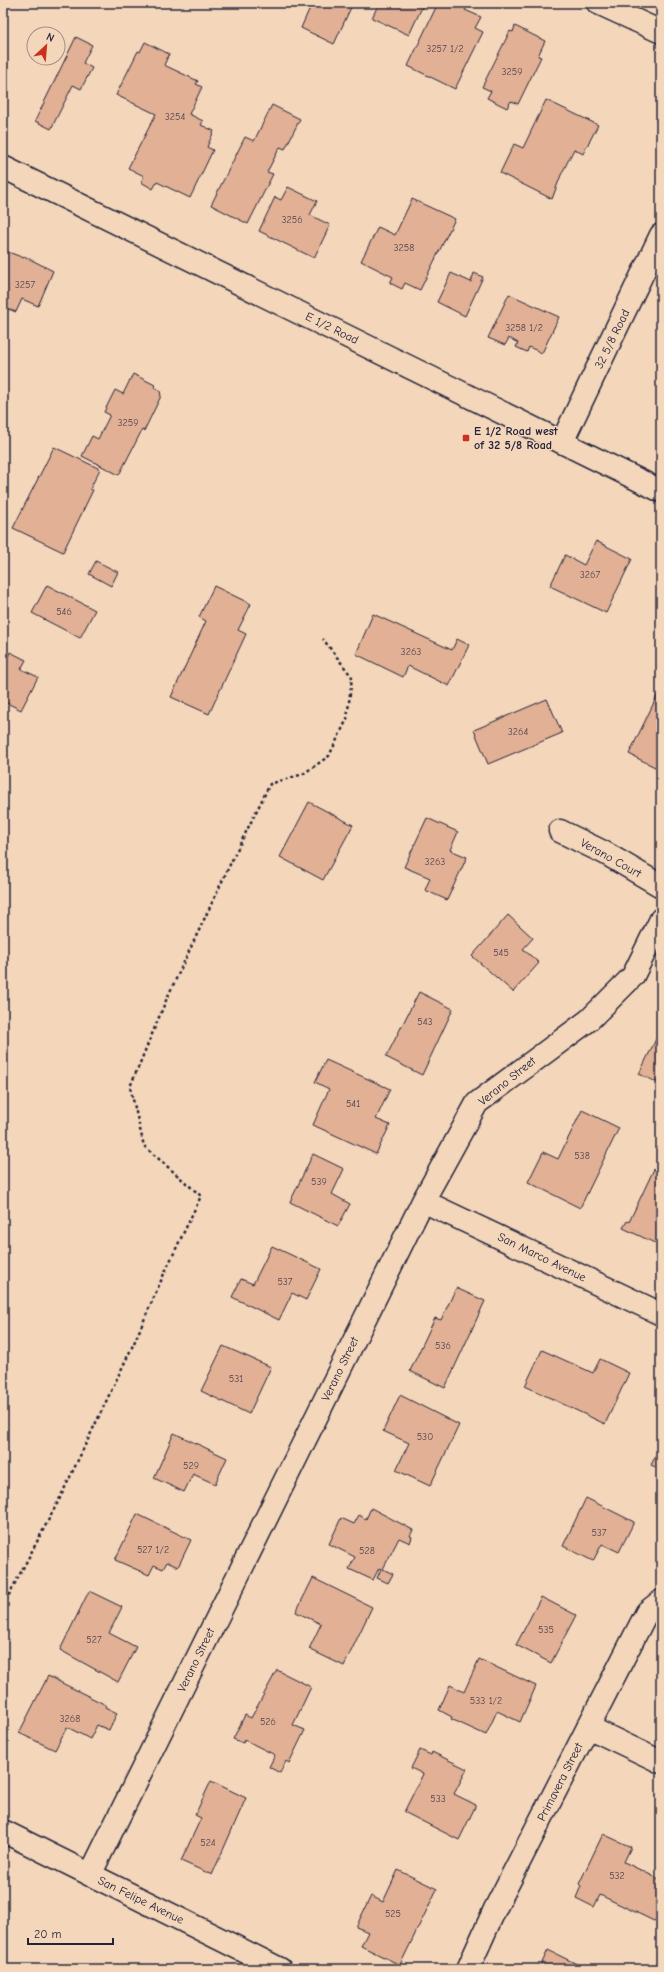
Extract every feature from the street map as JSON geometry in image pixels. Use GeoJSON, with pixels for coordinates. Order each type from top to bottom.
{"type":"FeatureCollection","features":[{"type":"Feature","properties":{"kind":"street"},"geometry":{"type":"LineString","coordinates":[[598,3],[661,32]]}},
{"type":"Feature","properties":{"kind":"street","name":"E 1/2 Road"},"geometry":{"type":"LineString","coordinates":[[3,166],[661,491]]}},
{"type":"Feature","properties":{"kind":"street","name":"32 5/8 Road"},"geometry":{"type":"LineString","coordinates":[[562,442],[661,235]]}},
{"type":"Feature","properties":{"kind":"street","name":"Verano Court"},"geometry":{"type":"LineString","coordinates":[[560,831],[605,853],[661,886]]}},
{"type":"Feature","properties":{"kind":"street","name":"Verano Street"},"geometry":{"type":"LineString","coordinates":[[90,1875],[423,1201],[477,1103],[588,1020],[633,976],[661,919]]}},
{"type":"Feature","properties":{"kind":"street","name":"San Marco Avenue"},"geometry":{"type":"LineString","coordinates":[[423,1201],[661,1314]]}},
{"type":"Feature","properties":{"kind":"street","name":"Primavera Street"},"geometry":{"type":"LineString","coordinates":[[468,1969],[495,1909],[647,1612],[661,1601]]}},
{"type":"Feature","properties":{"kind":"street"},"geometry":{"type":"LineString","coordinates":[[588,1727],[661,1762]]}},
{"type":"Feature","properties":{"kind":"street","name":"San Felipe Avenue"},"geometry":{"type":"LineString","coordinates":[[3,1831],[280,1969]]}},
{"type":"Feature","properties":{"kind":"path"},"geometry":{"type":"LineString","coordinates":[[3,1606],[59,1500],[134,1344],[164,1274],[201,1196],[144,1146],[130,1087],[167,998],[270,784],[303,774],[329,756],[347,719],[352,676],[324,638]]}},
{"type":"Feature","properties":{"kind":"building"},"geometry":{"type":"Polygon","coordinates":[[[312,3],[353,3],[334,44],[301,28],[312,3]]]}},
{"type":"Feature","properties":{"kind":"building"},"geometry":{"type":"Polygon","coordinates":[[[379,3],[424,3],[409,35],[372,18],[379,3]]]}},
{"type":"Feature","properties":{"kind":"building"},"geometry":{"type":"Polygon","coordinates":[[[438,3],[469,3],[465,10],[481,17],[475,28],[483,32],[455,89],[408,66],[438,3]]]}},
{"type":"Feature","properties":{"kind":"building"},"geometry":{"type":"Polygon","coordinates":[[[515,26],[545,41],[538,56],[541,57],[518,104],[511,101],[507,108],[487,98],[491,91],[482,87],[510,31],[513,32],[515,26]]]}},
{"type":"Feature","properties":{"kind":"building"},"geometry":{"type":"Polygon","coordinates":[[[76,37],[92,45],[83,63],[92,68],[81,89],[73,85],[51,129],[35,121],[62,66],[66,66],[66,57],[76,37]]]}},
{"type":"Feature","properties":{"kind":"building"},"geometry":{"type":"Polygon","coordinates":[[[145,42],[169,54],[164,65],[198,81],[196,84],[202,87],[189,114],[203,121],[201,125],[214,131],[207,147],[213,150],[190,198],[157,182],[153,189],[141,182],[144,176],[128,168],[156,114],[116,95],[138,51],[140,52],[145,42]]]}},
{"type":"Feature","properties":{"kind":"building"},"geometry":{"type":"Polygon","coordinates":[[[546,100],[598,125],[583,154],[574,149],[561,175],[552,199],[500,173],[514,144],[523,148],[546,100]]]}},
{"type":"Feature","properties":{"kind":"building"},"geometry":{"type":"Polygon","coordinates":[[[272,105],[300,119],[285,149],[280,147],[267,172],[273,174],[248,224],[211,205],[245,137],[254,141],[272,105]]]}},
{"type":"Feature","properties":{"kind":"building"},"geometry":{"type":"Polygon","coordinates":[[[288,187],[317,201],[310,215],[330,225],[314,258],[259,231],[275,197],[281,200],[288,187]]]}},
{"type":"Feature","properties":{"kind":"building"},"geometry":{"type":"Polygon","coordinates":[[[412,199],[455,219],[420,290],[405,283],[402,289],[390,283],[393,277],[361,261],[378,227],[395,235],[412,199]]]}},
{"type":"Feature","properties":{"kind":"building"},"geometry":{"type":"Polygon","coordinates":[[[3,250],[24,258],[24,256],[53,271],[38,306],[22,299],[16,312],[3,307],[3,250]]]}},
{"type":"Feature","properties":{"kind":"building"},"geometry":{"type":"Polygon","coordinates":[[[451,273],[471,282],[474,273],[483,277],[465,316],[437,302],[451,273]]]}},
{"type":"Feature","properties":{"kind":"building"},"geometry":{"type":"Polygon","coordinates":[[[509,294],[559,317],[542,353],[529,347],[527,352],[516,347],[518,343],[509,338],[505,345],[488,338],[509,294]]]}},
{"type":"Feature","properties":{"kind":"building"},"geometry":{"type":"Polygon","coordinates":[[[133,374],[155,385],[154,387],[160,391],[161,396],[144,431],[142,430],[119,475],[82,456],[92,436],[98,439],[110,415],[104,412],[115,390],[123,394],[133,374]]]}},
{"type":"Feature","properties":{"kind":"building"},"geometry":{"type":"Polygon","coordinates":[[[54,447],[100,469],[90,489],[93,490],[63,552],[13,528],[54,447]]]}},
{"type":"Feature","properties":{"kind":"building"},"geometry":{"type":"Polygon","coordinates":[[[596,541],[632,559],[606,613],[550,586],[565,555],[584,565],[596,541]]]}},
{"type":"Feature","properties":{"kind":"building"},"geometry":{"type":"Polygon","coordinates":[[[96,561],[118,572],[111,586],[89,574],[96,561]]]}},
{"type":"Feature","properties":{"kind":"building"},"geometry":{"type":"Polygon","coordinates":[[[47,585],[95,610],[80,638],[32,613],[47,585]]]}},
{"type":"Feature","properties":{"kind":"building"},"geometry":{"type":"Polygon","coordinates":[[[214,586],[251,604],[238,630],[246,634],[209,714],[171,697],[206,621],[199,617],[214,586]]]}},
{"type":"Feature","properties":{"kind":"building"},"geometry":{"type":"Polygon","coordinates":[[[373,614],[452,650],[457,639],[469,645],[449,686],[408,666],[403,677],[356,654],[373,614]]]}},
{"type":"Feature","properties":{"kind":"building"},"geometry":{"type":"Polygon","coordinates":[[[10,652],[26,660],[21,669],[38,677],[21,710],[3,701],[3,659],[6,661],[10,652]]]}},
{"type":"Feature","properties":{"kind":"building"},"geometry":{"type":"Polygon","coordinates":[[[661,688],[661,770],[629,754],[661,688]]]}},
{"type":"Feature","properties":{"kind":"building"},"geometry":{"type":"Polygon","coordinates":[[[547,699],[562,733],[488,764],[474,730],[547,699]]]}},
{"type":"Feature","properties":{"kind":"building"},"geometry":{"type":"Polygon","coordinates":[[[309,802],[353,825],[323,880],[280,857],[309,802]]]}},
{"type":"Feature","properties":{"kind":"building"},"geometry":{"type":"Polygon","coordinates":[[[427,818],[458,832],[450,850],[467,857],[447,900],[425,890],[430,878],[404,867],[427,818]]]}},
{"type":"Feature","properties":{"kind":"building"},"geometry":{"type":"Polygon","coordinates":[[[508,915],[533,938],[523,949],[539,963],[513,992],[472,956],[508,915]]]}},
{"type":"Feature","properties":{"kind":"building"},"geometry":{"type":"Polygon","coordinates":[[[419,992],[453,1009],[422,1075],[386,1057],[419,992]]]}},
{"type":"Feature","properties":{"kind":"building"},"geometry":{"type":"Polygon","coordinates":[[[657,1037],[661,1039],[661,1084],[639,1074],[657,1037]]]}},
{"type":"Feature","properties":{"kind":"building"},"geometry":{"type":"Polygon","coordinates":[[[326,1060],[390,1089],[376,1119],[390,1125],[376,1154],[313,1125],[329,1089],[315,1082],[326,1060]]]}},
{"type":"Feature","properties":{"kind":"building"},"geometry":{"type":"Polygon","coordinates":[[[582,1110],[619,1128],[580,1208],[528,1182],[543,1152],[558,1159],[582,1110]]]}},
{"type":"Feature","properties":{"kind":"building"},"geometry":{"type":"Polygon","coordinates":[[[313,1154],[344,1169],[332,1194],[350,1204],[338,1226],[290,1202],[313,1154]]]}},
{"type":"Feature","properties":{"kind":"building"},"geometry":{"type":"Polygon","coordinates":[[[654,1169],[661,1172],[661,1246],[623,1228],[627,1221],[629,1222],[654,1169]]]}},
{"type":"Feature","properties":{"kind":"building"},"geometry":{"type":"Polygon","coordinates":[[[272,1246],[321,1269],[306,1300],[292,1293],[279,1320],[232,1297],[241,1279],[253,1284],[272,1246]]]}},
{"type":"Feature","properties":{"kind":"building"},"geometry":{"type":"Polygon","coordinates":[[[456,1288],[485,1301],[445,1388],[410,1371],[435,1318],[441,1320],[456,1288]]]}},
{"type":"Feature","properties":{"kind":"building"},"geometry":{"type":"Polygon","coordinates":[[[223,1346],[271,1367],[249,1414],[201,1391],[223,1346]]]}},
{"type":"Feature","properties":{"kind":"building"},"geometry":{"type":"Polygon","coordinates":[[[542,1350],[593,1373],[600,1359],[629,1373],[605,1424],[525,1386],[542,1350]]]}},
{"type":"Feature","properties":{"kind":"building"},"geometry":{"type":"Polygon","coordinates":[[[400,1395],[459,1425],[430,1486],[396,1470],[409,1443],[383,1431],[400,1395]]]}},
{"type":"Feature","properties":{"kind":"building"},"geometry":{"type":"Polygon","coordinates":[[[174,1433],[227,1458],[215,1484],[193,1474],[184,1492],[154,1478],[174,1433]]]}},
{"type":"Feature","properties":{"kind":"building"},"geometry":{"type":"Polygon","coordinates":[[[661,1445],[661,1470],[651,1465],[661,1445]]]}},
{"type":"Feature","properties":{"kind":"building"},"geometry":{"type":"Polygon","coordinates":[[[586,1498],[634,1522],[619,1552],[602,1544],[593,1561],[563,1546],[586,1498]]]}},
{"type":"Feature","properties":{"kind":"building"},"geometry":{"type":"Polygon","coordinates":[[[371,1508],[413,1530],[410,1536],[412,1537],[410,1543],[399,1538],[383,1569],[393,1574],[388,1583],[377,1578],[381,1569],[379,1568],[373,1580],[349,1569],[355,1557],[329,1544],[341,1518],[354,1524],[359,1515],[366,1519],[371,1508]]]}},
{"type":"Feature","properties":{"kind":"building"},"geometry":{"type":"Polygon","coordinates":[[[137,1514],[191,1540],[178,1567],[167,1562],[163,1569],[154,1565],[149,1575],[115,1560],[137,1514]]]}},
{"type":"Feature","properties":{"kind":"building"},"geometry":{"type":"Polygon","coordinates":[[[313,1578],[372,1607],[344,1666],[309,1649],[321,1624],[296,1612],[313,1578]]]}},
{"type":"Feature","properties":{"kind":"building"},"geometry":{"type":"Polygon","coordinates":[[[89,1591],[122,1607],[109,1633],[136,1647],[118,1682],[60,1650],[89,1591]]]}},
{"type":"Feature","properties":{"kind":"building"},"geometry":{"type":"Polygon","coordinates":[[[541,1597],[576,1615],[551,1663],[516,1645],[541,1597]]]}},
{"type":"Feature","properties":{"kind":"building"},"geometry":{"type":"Polygon","coordinates":[[[479,1659],[536,1686],[520,1722],[497,1711],[486,1735],[451,1719],[452,1717],[439,1710],[450,1685],[464,1692],[479,1659]]]}},
{"type":"Feature","properties":{"kind":"building"},"geometry":{"type":"Polygon","coordinates":[[[277,1670],[311,1687],[293,1725],[305,1730],[289,1763],[286,1761],[280,1773],[269,1767],[275,1755],[245,1740],[243,1743],[233,1739],[245,1715],[251,1718],[277,1670]]]}},
{"type":"Feature","properties":{"kind":"building"},"geometry":{"type":"Polygon","coordinates":[[[48,1676],[106,1705],[105,1707],[117,1713],[109,1730],[97,1725],[90,1739],[67,1727],[55,1750],[19,1733],[48,1676]]]}},
{"type":"Feature","properties":{"kind":"building"},"geometry":{"type":"Polygon","coordinates":[[[420,1750],[431,1755],[432,1752],[467,1769],[454,1794],[476,1805],[459,1840],[404,1812],[423,1774],[411,1768],[420,1750]]]}},
{"type":"Feature","properties":{"kind":"building"},"geometry":{"type":"Polygon","coordinates":[[[211,1781],[246,1798],[212,1875],[181,1861],[201,1818],[195,1815],[211,1781]]]}},
{"type":"Feature","properties":{"kind":"building"},"geometry":{"type":"Polygon","coordinates":[[[603,1834],[631,1847],[624,1862],[661,1880],[661,1916],[658,1923],[600,1895],[594,1907],[576,1898],[581,1886],[579,1884],[603,1834]]]}},
{"type":"Feature","properties":{"kind":"building"},"geometry":{"type":"Polygon","coordinates":[[[398,1870],[437,1889],[400,1965],[361,1946],[368,1932],[356,1927],[371,1896],[383,1902],[398,1870]]]}},
{"type":"Feature","properties":{"kind":"building"},"geometry":{"type":"Polygon","coordinates":[[[548,1950],[587,1969],[539,1969],[548,1950]]]}},
{"type":"Feature","properties":{"kind":"place","name":"E 1/2 Road west of 32 5/8 Road"},"geometry":{"type":"Point","coordinates":[466,438]}}]}
